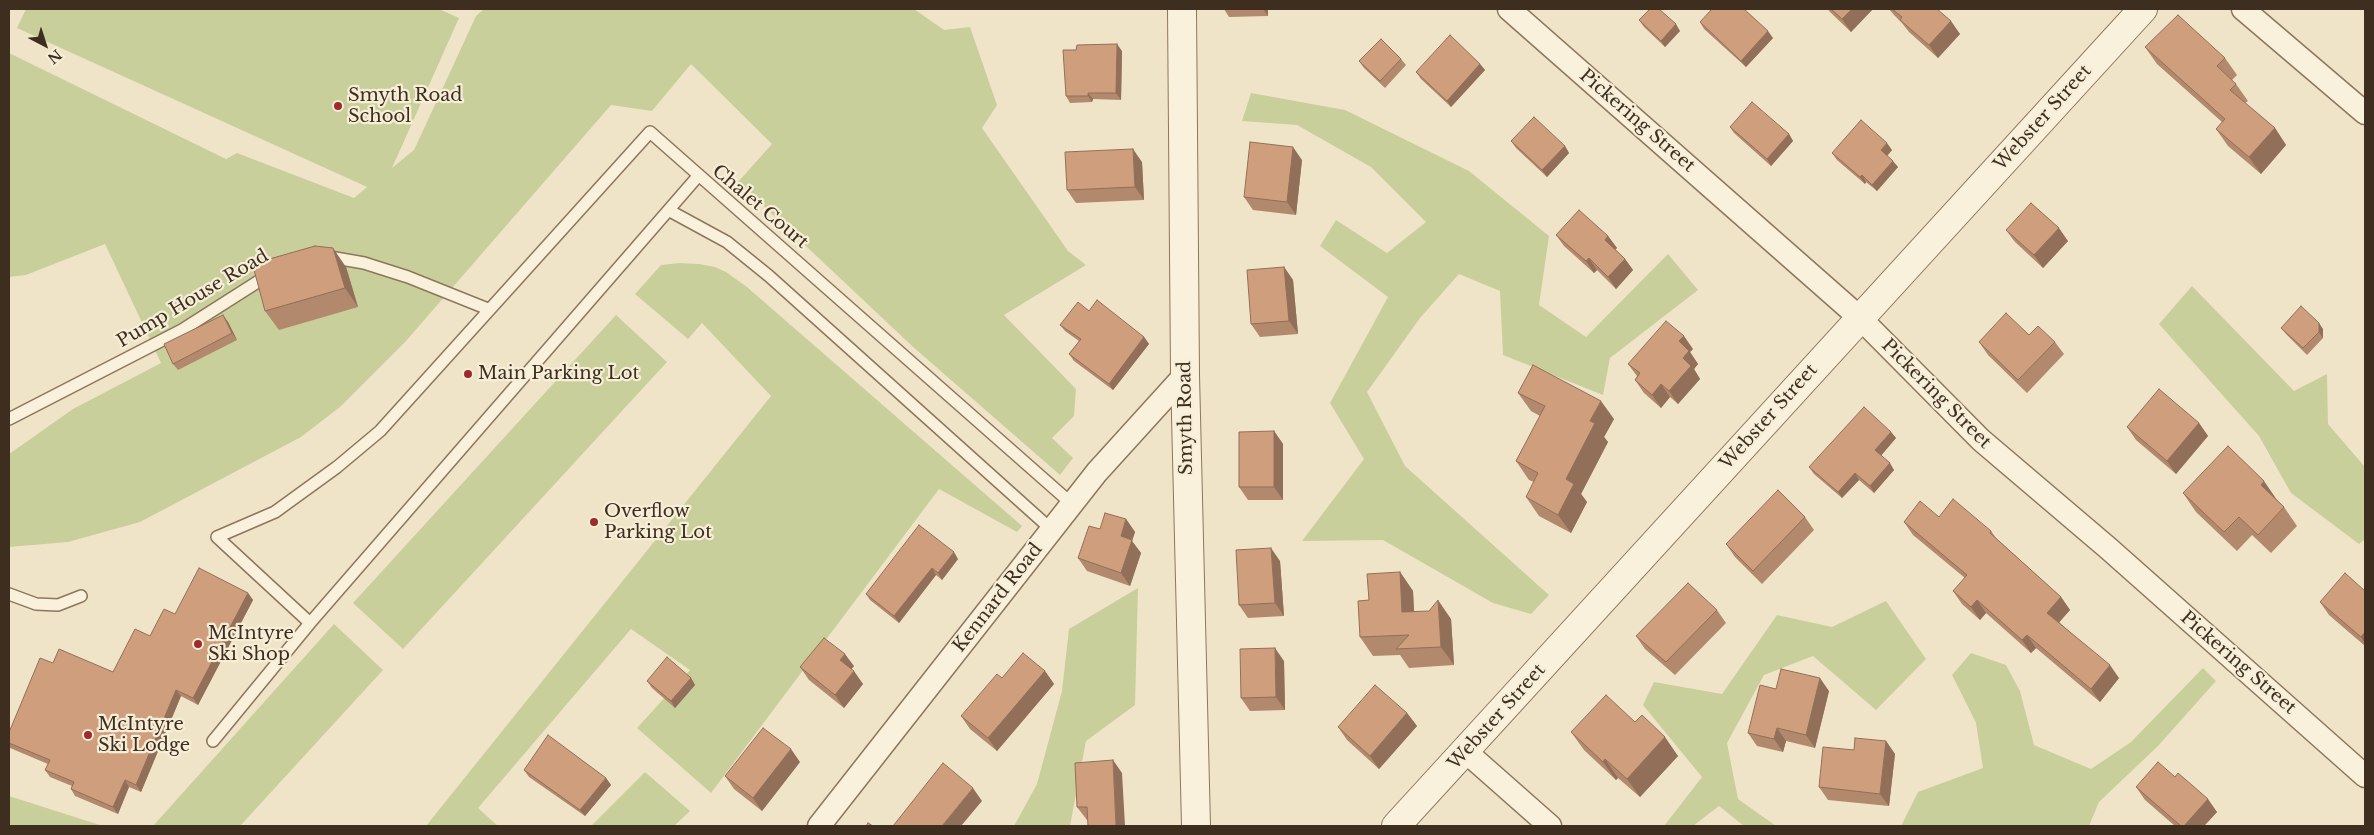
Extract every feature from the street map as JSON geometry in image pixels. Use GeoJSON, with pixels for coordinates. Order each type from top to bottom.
{"type":"FeatureCollection","features":[{"type":"Feature","properties":{"kind":"street","name":"Smyth Road"},"geometry":{"type":"LineString","coordinates":[[1182,9],[1185,375],[1196,826]]}},
{"type":"Feature","properties":{"kind":"street","name":"Pickering Street"},"geometry":{"type":"LineString","coordinates":[[1509,9],[1860,318],[1981,440],[2115,554],[2365,776]]}},
{"type":"Feature","properties":{"kind":"street","name":"Webster Street"},"geometry":{"type":"LineString","coordinates":[[1396,826],[2143,9]]}},
{"type":"Feature","properties":{"kind":"street"},"geometry":{"type":"LineString","coordinates":[[2243,9],[2365,114]]}},
{"type":"Feature","properties":{"kind":"street","name":"Kennard Road"},"geometry":{"type":"LineString","coordinates":[[818,826],[1072,504],[1123,442],[1185,375]]}},
{"type":"Feature","properties":{"kind":"street"},"geometry":{"type":"LineString","coordinates":[[1465,751],[1550,826]]}},
{"type":"Feature","properties":{"kind":"lane"},"geometry":{"type":"LineString","coordinates":[[310,623],[217,537],[275,512],[337,467],[380,431],[488,309],[650,132],[699,175]]}},
{"type":"Feature","properties":{"kind":"lane","name":"Chalet Court"},"geometry":{"type":"LineString","coordinates":[[213,741],[310,623],[670,211],[699,175],[1072,504]]}},
{"type":"Feature","properties":{"kind":"lane"},"geometry":{"type":"LineString","coordinates":[[670,211],[727,242],[769,276],[1052,530]]}},
{"type":"Feature","properties":{"kind":"lane"},"geometry":{"type":"LineString","coordinates":[[312,256],[334,256],[364,263],[408,277],[488,309]]}},
{"type":"Feature","properties":{"kind":"lane","name":"Pump House Road"},"geometry":{"type":"LineString","coordinates":[[9,419],[182,330],[278,268]]}},
{"type":"Feature","properties":{"kind":"lane"},"geometry":{"type":"LineString","coordinates":[[9,594],[36,604],[58,605],[81,596]]}},
{"type":"Feature","properties":{"kind":"green space"},"geometry":{"type":"Polygon","coordinates":[[[26,9],[439,9],[459,18],[392,168],[414,150],[476,16],[484,9],[914,9],[944,30],[970,27],[997,105],[982,128],[1068,251],[1086,265],[1004,315],[1076,389],[1074,416],[1052,438],[1073,458],[1060,475],[912,346],[738,182],[772,144],[691,64],[652,111],[611,105],[406,341],[340,407],[301,437],[140,522],[68,542],[9,547],[9,454],[73,409],[161,363],[105,244],[26,275],[9,277],[9,53],[226,159],[237,153],[354,198],[367,187],[17,28],[26,9]]]}},
{"type":"Feature","properties":{"kind":"green space"},"geometry":{"type":"Polygon","coordinates":[[[1251,93],[1345,110],[1469,171],[1549,236],[1539,305],[1586,337],[1668,254],[1698,290],[1610,358],[1603,395],[1503,355],[1500,291],[1459,274],[1420,318],[1367,392],[1405,466],[1549,595],[1531,614],[1493,603],[1383,540],[1302,541],[1364,459],[1330,403],[1388,297],[1320,246],[1336,220],[1387,253],[1426,222],[1371,167],[1297,125],[1242,121],[1251,93]]]}},
{"type":"Feature","properties":{"kind":"green space"},"geometry":{"type":"Polygon","coordinates":[[[679,263],[715,267],[726,272],[747,287],[1022,526],[1017,532],[939,489],[711,793],[637,728],[690,670],[631,629],[478,808],[498,826],[426,826],[771,396],[702,323],[688,339],[635,294],[661,265],[679,263]]]}},
{"type":"Feature","properties":{"kind":"green space"},"geometry":{"type":"Polygon","coordinates":[[[2192,286],[2294,391],[2327,374],[2328,424],[2365,467],[2365,539],[2359,544],[2291,493],[2259,436],[2159,324],[2192,286]]]}},
{"type":"Feature","properties":{"kind":"green space"},"geometry":{"type":"Polygon","coordinates":[[[616,315],[667,362],[403,649],[353,603],[616,315]]]}},
{"type":"Feature","properties":{"kind":"green space"},"geometry":{"type":"Polygon","coordinates":[[[1138,588],[1135,705],[1086,741],[1070,826],[1014,826],[1037,784],[1062,691],[1069,629],[1138,588]]]}},
{"type":"Feature","properties":{"kind":"green space"},"geometry":{"type":"Polygon","coordinates":[[[1886,601],[1926,659],[1876,710],[1813,656],[1764,675],[1727,743],[1738,799],[1776,826],[1744,826],[1719,806],[1693,826],[1664,826],[1702,777],[1643,705],[1654,682],[1722,694],[1777,615],[1832,627],[1886,601]]]}},
{"type":"Feature","properties":{"kind":"green space"},"geometry":{"type":"Polygon","coordinates":[[[334,624],[383,670],[240,826],[153,826],[334,624]]]}},
{"type":"Feature","properties":{"kind":"green space"},"geometry":{"type":"Polygon","coordinates":[[[1971,653],[2006,665],[2020,691],[2034,745],[2091,769],[2131,742],[2203,668],[2216,681],[2158,746],[2099,802],[2089,826],[1901,826],[1918,792],[1983,768],[1976,723],[1952,675],[1971,653]]]}},
{"type":"Feature","properties":{"kind":"green space"},"geometry":{"type":"Polygon","coordinates":[[[645,772],[690,811],[674,826],[591,826],[645,772]]]}},
{"type":"Feature","properties":{"kind":"green space"},"geometry":{"type":"Polygon","coordinates":[[[9,796],[103,826],[9,826],[9,796]]]}},
{"type":"Feature","properties":{"kind":"building"},"geometry":{"type":"Polygon","coordinates":[[[1650,9],[1659,9],[1676,24],[1661,41],[1639,20],[1650,9]]]}},
{"type":"Feature","properties":{"kind":"building"},"geometry":{"type":"Polygon","coordinates":[[[1712,9],[1744,9],[1768,31],[1741,61],[1700,22],[1712,9]]]}},
{"type":"Feature","properties":{"kind":"building"},"geometry":{"type":"Polygon","coordinates":[[[1831,9],[1852,9],[1842,19],[1831,9]]]}},
{"type":"Feature","properties":{"kind":"building"},"geometry":{"type":"Polygon","coordinates":[[[1892,9],[1937,9],[1951,21],[1929,45],[1900,20],[1902,17],[1892,9]]]}},
{"type":"Feature","properties":{"kind":"building"},"geometry":{"type":"Polygon","coordinates":[[[2178,15],[2225,58],[2217,66],[2236,84],[2230,90],[2275,128],[2249,157],[2216,129],[2225,119],[2145,47],[2178,15]]]}},
{"type":"Feature","properties":{"kind":"building"},"geometry":{"type":"Polygon","coordinates":[[[1450,35],[1480,64],[1447,101],[1416,72],[1450,35]]]}},
{"type":"Feature","properties":{"kind":"building"},"geometry":{"type":"Polygon","coordinates":[[[1381,39],[1401,59],[1380,81],[1359,61],[1381,39]]]}},
{"type":"Feature","properties":{"kind":"building"},"geometry":{"type":"Polygon","coordinates":[[[1117,44],[1116,93],[1088,93],[1088,96],[1066,96],[1063,50],[1076,50],[1077,45],[1117,44]]]}},
{"type":"Feature","properties":{"kind":"building"},"geometry":{"type":"Polygon","coordinates":[[[1752,102],[1789,134],[1767,159],[1730,127],[1752,102]]]}},
{"type":"Feature","properties":{"kind":"building"},"geometry":{"type":"Polygon","coordinates":[[[1534,117],[1565,146],[1542,170],[1511,141],[1534,117]]]}},
{"type":"Feature","properties":{"kind":"building"},"geometry":{"type":"Polygon","coordinates":[[[1861,120],[1887,143],[1881,150],[1893,161],[1872,185],[1862,175],[1860,177],[1832,153],[1861,120]]]}},
{"type":"Feature","properties":{"kind":"building"},"geometry":{"type":"Polygon","coordinates":[[[1250,142],[1293,147],[1287,202],[1244,197],[1250,142]]]}},
{"type":"Feature","properties":{"kind":"building"},"geometry":{"type":"Polygon","coordinates":[[[1133,149],[1135,187],[1067,190],[1065,152],[1133,149]]]}},
{"type":"Feature","properties":{"kind":"building"},"geometry":{"type":"Polygon","coordinates":[[[2031,203],[2059,228],[2034,255],[2006,230],[2031,203]]]}},
{"type":"Feature","properties":{"kind":"building"},"geometry":{"type":"Polygon","coordinates":[[[1579,210],[1608,236],[1605,240],[1625,259],[1608,277],[1589,258],[1586,261],[1556,235],[1579,210]]]}},
{"type":"Feature","properties":{"kind":"building"},"geometry":{"type":"Polygon","coordinates":[[[315,246],[333,248],[345,288],[265,311],[253,266],[259,262],[315,246]]]}},
{"type":"Feature","properties":{"kind":"building"},"geometry":{"type":"Polygon","coordinates":[[[1284,267],[1289,321],[1251,324],[1247,270],[1284,267]]]}},
{"type":"Feature","properties":{"kind":"building"},"geometry":{"type":"Polygon","coordinates":[[[1097,300],[1144,337],[1109,384],[1069,354],[1081,339],[1060,325],[1078,302],[1089,311],[1097,300]]]}},
{"type":"Feature","properties":{"kind":"building"},"geometry":{"type":"Polygon","coordinates":[[[2301,306],[2319,323],[2319,332],[2303,348],[2281,328],[2301,306]]]}},
{"type":"Feature","properties":{"kind":"building"},"geometry":{"type":"Polygon","coordinates":[[[2006,313],[2029,335],[2038,326],[2055,342],[2018,380],[1979,342],[2006,313]]]}},
{"type":"Feature","properties":{"kind":"building"},"geometry":{"type":"Polygon","coordinates":[[[223,315],[232,333],[173,364],[164,344],[223,315]]]}},
{"type":"Feature","properties":{"kind":"building"},"geometry":{"type":"Polygon","coordinates":[[[1666,321],[1684,336],[1679,341],[1689,351],[1683,358],[1691,366],[1669,391],[1661,384],[1652,395],[1635,380],[1640,373],[1628,364],[1666,321]]]}},
{"type":"Feature","properties":{"kind":"building"},"geometry":{"type":"Polygon","coordinates":[[[1533,365],[1601,401],[1590,421],[1595,423],[1566,479],[1574,484],[1558,515],[1526,497],[1538,473],[1516,461],[1545,406],[1518,393],[1533,365]]]}},
{"type":"Feature","properties":{"kind":"building"},"geometry":{"type":"Polygon","coordinates":[[[2159,389],[2199,423],[2167,461],[2127,427],[2159,389]]]}},
{"type":"Feature","properties":{"kind":"building"},"geometry":{"type":"Polygon","coordinates":[[[1864,407],[1891,432],[1875,450],[1890,463],[1870,486],[1855,473],[1838,492],[1809,467],[1864,407]]]}},
{"type":"Feature","properties":{"kind":"building"},"geometry":{"type":"Polygon","coordinates":[[[1274,431],[1274,487],[1239,487],[1239,432],[1274,431]]]}},
{"type":"Feature","properties":{"kind":"building"},"geometry":{"type":"Polygon","coordinates":[[[2228,446],[2264,481],[2261,485],[2284,507],[2258,535],[2239,517],[2224,532],[2183,493],[2228,446]]]}},
{"type":"Feature","properties":{"kind":"building"},"geometry":{"type":"Polygon","coordinates":[[[1778,490],[1805,517],[1753,571],[1726,544],[1778,490]]]}},
{"type":"Feature","properties":{"kind":"building"},"geometry":{"type":"Polygon","coordinates":[[[1953,499],[1991,531],[1990,533],[2061,597],[2047,613],[2110,665],[2091,689],[2027,635],[2022,640],[1977,600],[1971,607],[1953,591],[1967,575],[1904,522],[1920,501],[1939,517],[1953,499]]]}},
{"type":"Feature","properties":{"kind":"building"},"geometry":{"type":"Polygon","coordinates":[[[1105,513],[1126,519],[1121,536],[1132,540],[1121,573],[1078,558],[1089,526],[1100,529],[1105,513]]]}},
{"type":"Feature","properties":{"kind":"building"},"geometry":{"type":"Polygon","coordinates":[[[919,525],[954,552],[938,573],[932,568],[894,616],[866,594],[919,525]]]}},
{"type":"Feature","properties":{"kind":"building"},"geometry":{"type":"Polygon","coordinates":[[[1271,548],[1275,603],[1239,605],[1236,550],[1271,548]]]}},
{"type":"Feature","properties":{"kind":"building"},"geometry":{"type":"Polygon","coordinates":[[[199,568],[248,593],[193,698],[176,690],[136,785],[125,780],[113,807],[71,789],[74,782],[45,770],[50,760],[9,743],[9,732],[40,658],[53,663],[59,649],[113,672],[135,629],[150,636],[164,609],[175,614],[199,568]]]}},
{"type":"Feature","properties":{"kind":"building"},"geometry":{"type":"Polygon","coordinates":[[[1400,572],[1402,612],[1429,611],[1438,600],[1441,647],[1396,649],[1409,635],[1360,637],[1358,601],[1369,600],[1367,574],[1400,572]]]}},
{"type":"Feature","properties":{"kind":"building"},"geometry":{"type":"Polygon","coordinates":[[[2345,573],[2365,591],[2365,632],[2361,637],[2320,602],[2345,573]]]}},
{"type":"Feature","properties":{"kind":"building"},"geometry":{"type":"Polygon","coordinates":[[[1688,583],[1717,610],[1666,662],[1636,636],[1688,583]]]}},
{"type":"Feature","properties":{"kind":"building"},"geometry":{"type":"Polygon","coordinates":[[[824,638],[845,654],[840,660],[854,671],[835,695],[800,667],[824,638]]]}},
{"type":"Feature","properties":{"kind":"building"},"geometry":{"type":"Polygon","coordinates":[[[1275,648],[1276,697],[1241,698],[1240,649],[1275,648]]]}},
{"type":"Feature","properties":{"kind":"building"},"geometry":{"type":"Polygon","coordinates":[[[1023,653],[1045,671],[988,738],[961,716],[997,674],[1002,678],[1023,653]]]}},
{"type":"Feature","properties":{"kind":"building"},"geometry":{"type":"Polygon","coordinates":[[[667,657],[691,678],[671,701],[647,681],[667,657]]]}},
{"type":"Feature","properties":{"kind":"building"},"geometry":{"type":"Polygon","coordinates":[[[1781,669],[1820,678],[1806,735],[1777,728],[1774,739],[1748,733],[1760,685],[1776,689],[1781,669]]]}},
{"type":"Feature","properties":{"kind":"building"},"geometry":{"type":"Polygon","coordinates":[[[1375,685],[1407,713],[1370,756],[1338,727],[1375,685]]]}},
{"type":"Feature","properties":{"kind":"building"},"geometry":{"type":"Polygon","coordinates":[[[1606,695],[1635,722],[1642,715],[1665,737],[1627,779],[1605,759],[1603,762],[1571,732],[1606,695]]]}},
{"type":"Feature","properties":{"kind":"building"},"geometry":{"type":"Polygon","coordinates":[[[763,728],[791,749],[753,798],[725,776],[763,728]]]}},
{"type":"Feature","properties":{"kind":"building"},"geometry":{"type":"Polygon","coordinates":[[[548,735],[606,778],[580,810],[524,770],[548,735]]]}},
{"type":"Feature","properties":{"kind":"building"},"geometry":{"type":"Polygon","coordinates":[[[1855,738],[1886,741],[1880,794],[1819,787],[1823,747],[1854,750],[1855,738]]]}},
{"type":"Feature","properties":{"kind":"building"},"geometry":{"type":"Polygon","coordinates":[[[1113,760],[1116,826],[1088,826],[1087,807],[1077,807],[1075,763],[1113,760]]]}},
{"type":"Feature","properties":{"kind":"building"},"geometry":{"type":"Polygon","coordinates":[[[2158,762],[2175,777],[2178,773],[2208,799],[2184,826],[2181,826],[2136,787],[2158,762]]]}},
{"type":"Feature","properties":{"kind":"building"},"geometry":{"type":"Polygon","coordinates":[[[943,763],[973,788],[942,826],[893,826],[943,763]]]}},
{"type":"Feature","properties":{"kind":"place","name":"Smyth Road School"},"geometry":{"type":"Point","coordinates":[338,106]}},
{"type":"Feature","properties":{"kind":"place","name":"Main Parking Lot"},"geometry":{"type":"Point","coordinates":[468,374]}},
{"type":"Feature","properties":{"kind":"place","name":"Overflow Parking Lot"},"geometry":{"type":"Point","coordinates":[594,522]}},
{"type":"Feature","properties":{"kind":"place","name":"McIntyre Ski Shop"},"geometry":{"type":"Point","coordinates":[198,644]}},
{"type":"Feature","properties":{"kind":"place","name":"McIntyre Ski Lodge"},"geometry":{"type":"Point","coordinates":[88,735]}}]}
